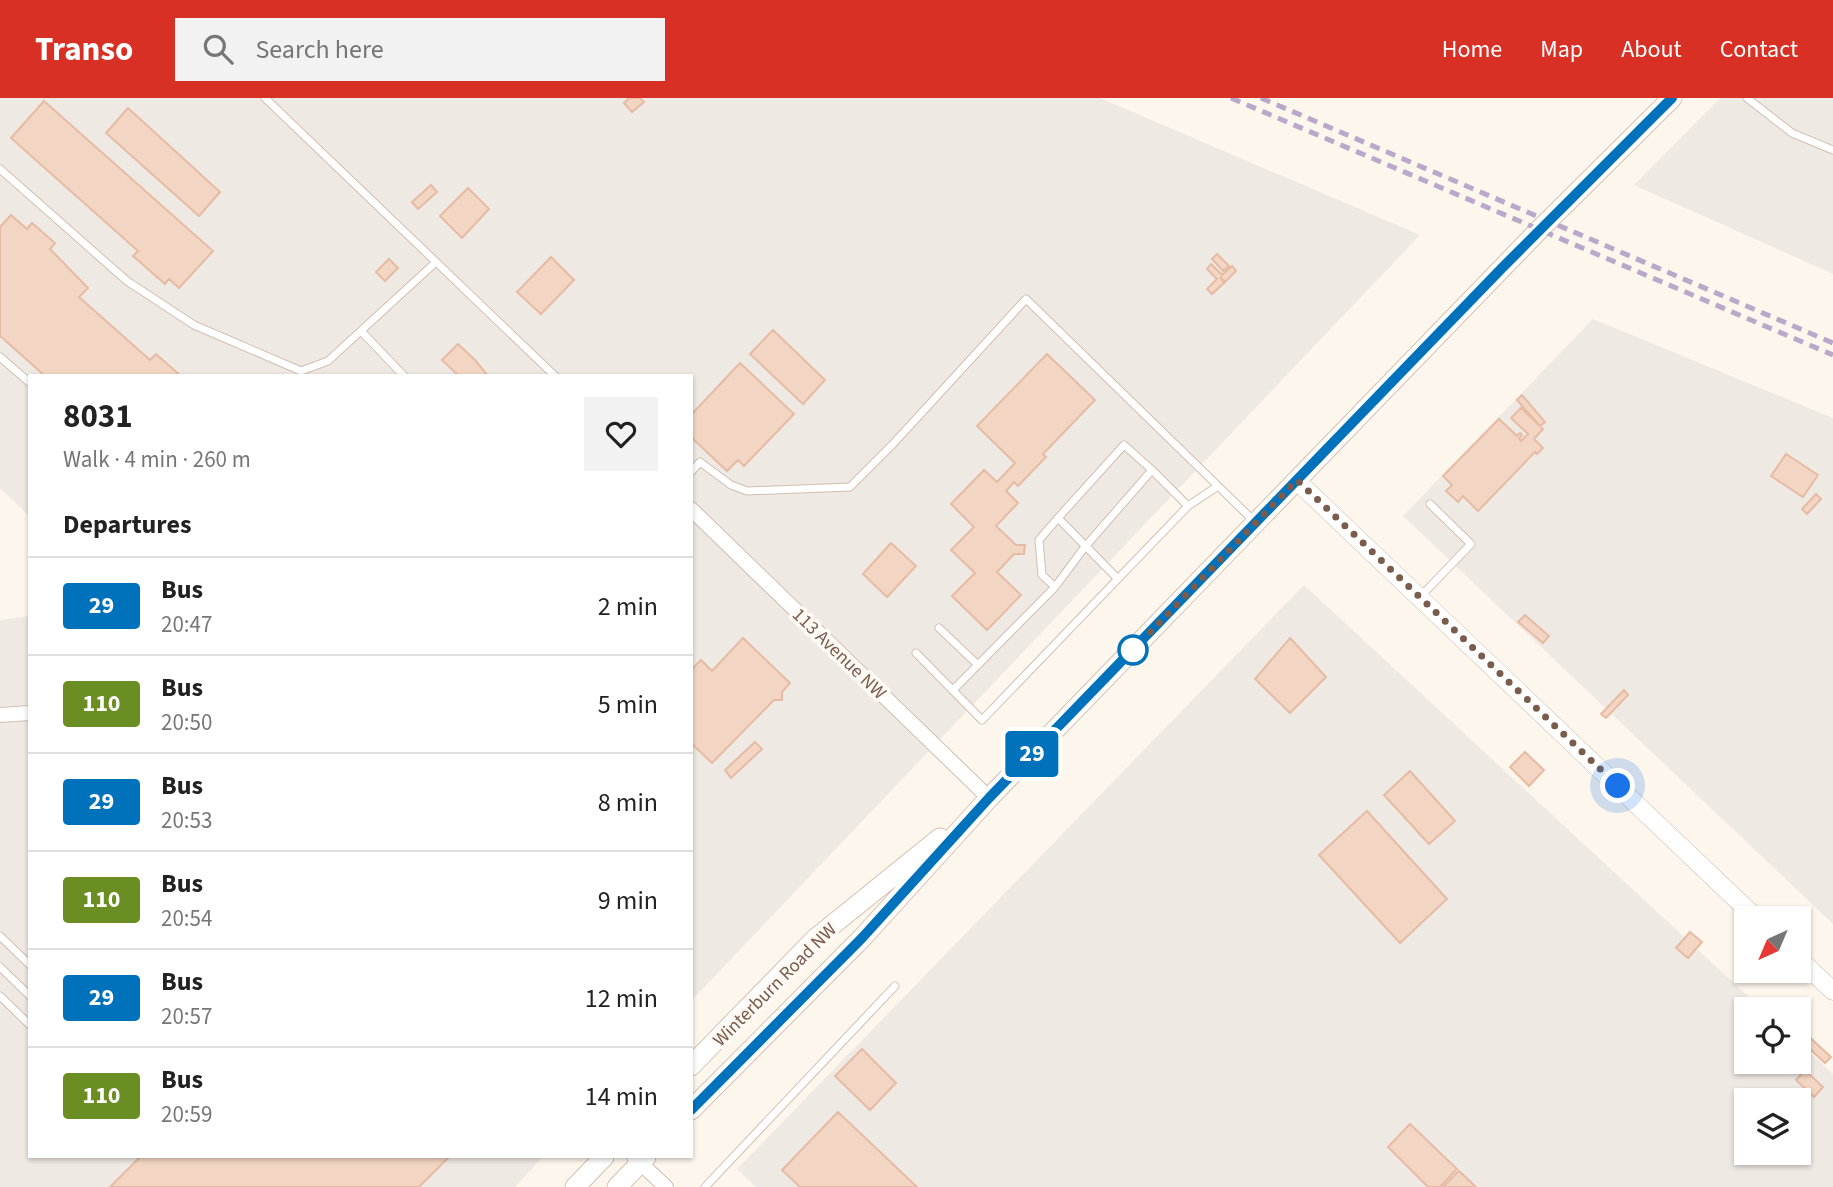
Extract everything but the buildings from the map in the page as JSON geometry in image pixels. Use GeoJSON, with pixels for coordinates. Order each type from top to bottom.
{"type":"FeatureCollection","features":[{"type":"Feature","properties":{"kind":"main road","name":"Winterburn Road NW"},"geometry":{"type":"LineString","coordinates":[[693,1108],[862,938],[989,798],[1539,230],[1672,98]]}},
{"type":"Feature","properties":{"kind":"main road","name":"Winterburn Road NW"},"geometry":{"type":"LineString","coordinates":[[693,1064],[815,939],[989,798]]}},
{"type":"Feature","properties":{"kind":"main road"},"geometry":{"type":"LineString","coordinates":[[575,1187],[603,1158]]}},
{"type":"Feature","properties":{"kind":"main road"},"geometry":{"type":"LineString","coordinates":[[617,1187],[640,1159]]}},
{"type":"Feature","properties":{"kind":"street"},"geometry":{"type":"LineString","coordinates":[[1297,480],[1743,906]]}},
{"type":"Feature","properties":{"kind":"street","name":"113 Avenue NW"},"geometry":{"type":"LineString","coordinates":[[693,511],[989,798]]}},
{"type":"Feature","properties":{"kind":"street"},"geometry":{"type":"LineString","coordinates":[[0,715],[28,713]]}},
{"type":"Feature","properties":{"kind":"street"},"geometry":{"type":"LineString","coordinates":[[1811,970],[1833,991]]}},
{"type":"Feature","properties":{"kind":"street"},"geometry":{"type":"LineString","coordinates":[[640,1159],[666,1187]]}},
{"type":"Feature","properties":{"kind":"lane"},"geometry":{"type":"LineString","coordinates":[[265,98],[553,374]]}},
{"type":"Feature","properties":{"kind":"lane"},"geometry":{"type":"LineString","coordinates":[[1747,98],[1792,133],[1833,150]]}},
{"type":"Feature","properties":{"kind":"lane"},"geometry":{"type":"LineString","coordinates":[[0,169],[127,281],[194,325],[301,371],[328,361],[436,262]]}},
{"type":"Feature","properties":{"kind":"lane"},"geometry":{"type":"LineString","coordinates":[[693,470],[701,462],[731,485],[747,491],[849,486],[893,444],[1026,299],[1255,523]]}},
{"type":"Feature","properties":{"kind":"lane"},"geometry":{"type":"LineString","coordinates":[[362,331],[402,374]]}},
{"type":"Feature","properties":{"kind":"lane"},"geometry":{"type":"LineString","coordinates":[[0,357],[28,381]]}},
{"type":"Feature","properties":{"kind":"lane"},"geometry":{"type":"LineString","coordinates":[[1055,587],[1042,575],[1039,540],[1124,445],[1188,506]]}},
{"type":"Feature","properties":{"kind":"lane"},"geometry":{"type":"LineString","coordinates":[[953,690],[1055,587],[1084,548],[1153,470]]}},
{"type":"Feature","properties":{"kind":"lane"},"geometry":{"type":"LineString","coordinates":[[916,653],[982,720],[1188,506],[1218,486]]}},
{"type":"Feature","properties":{"kind":"lane"},"geometry":{"type":"LineString","coordinates":[[1419,597],[1471,544],[1430,504]]}},
{"type":"Feature","properties":{"kind":"lane"},"geometry":{"type":"LineString","coordinates":[[1058,518],[1084,548],[1117,578]]}},
{"type":"Feature","properties":{"kind":"lane"},"geometry":{"type":"LineString","coordinates":[[939,628],[978,665]]}},
{"type":"Feature","properties":{"kind":"lane"},"geometry":{"type":"LineString","coordinates":[[0,936],[28,963]]}},
{"type":"Feature","properties":{"kind":"lane"},"geometry":{"type":"LineString","coordinates":[[0,967],[28,994]]}},
{"type":"Feature","properties":{"kind":"lane"},"geometry":{"type":"LineString","coordinates":[[705,1187],[895,986]]}},
{"type":"Feature","properties":{"kind":"lane"},"geometry":{"type":"LineString","coordinates":[[0,996],[28,1024]]}},
{"type":"Feature","properties":{"kind":"shaded area"},"geometry":{"type":"Polygon","coordinates":[[[0,98],[1100,98],[1420,235],[693,999],[693,374],[28,374],[28,515],[0,488],[0,98]]]}},
{"type":"Feature","properties":{"kind":"shaded area"},"geometry":{"type":"Polygon","coordinates":[[[1720,98],[1833,98],[1833,274],[1634,185],[1720,98]]]}},
{"type":"Feature","properties":{"kind":"shaded area"},"geometry":{"type":"Polygon","coordinates":[[[1593,319],[1833,418],[1833,924],[1403,516],[1593,319]]]}},
{"type":"Feature","properties":{"kind":"shaded area"},"geometry":{"type":"Polygon","coordinates":[[[1304,585],[1749,997],[1734,997],[1734,1074],[1811,1074],[1811,1054],[1833,1074],[1833,1187],[756,1187],[737,1169],[1304,585]]]}},
{"type":"Feature","properties":{"kind":"shaded area"},"geometry":{"type":"Polygon","coordinates":[[[28,616],[28,1158],[542,1158],[515,1187],[0,1187],[0,620],[28,616]]]}},
{"type":"Feature","properties":{"kind":"railway"},"geometry":{"type":"LineString","coordinates":[[1231,98],[1833,355]]}},
{"type":"Feature","properties":{"kind":"railway"},"geometry":{"type":"LineString","coordinates":[[1261,98],[1833,343]]}},
{"type":"Feature","properties":{"kind":"bus line","name":"29"},"geometry":{"type":"LineString","coordinates":[[693,1108],[862,938],[989,798],[1502,268],[1672,98]]}},
{"type":"Feature","properties":{"kind":"route"},"geometry":{"type":"LineString","coordinates":[[1133,650],[1297,480],[1618,786]]}}]}
